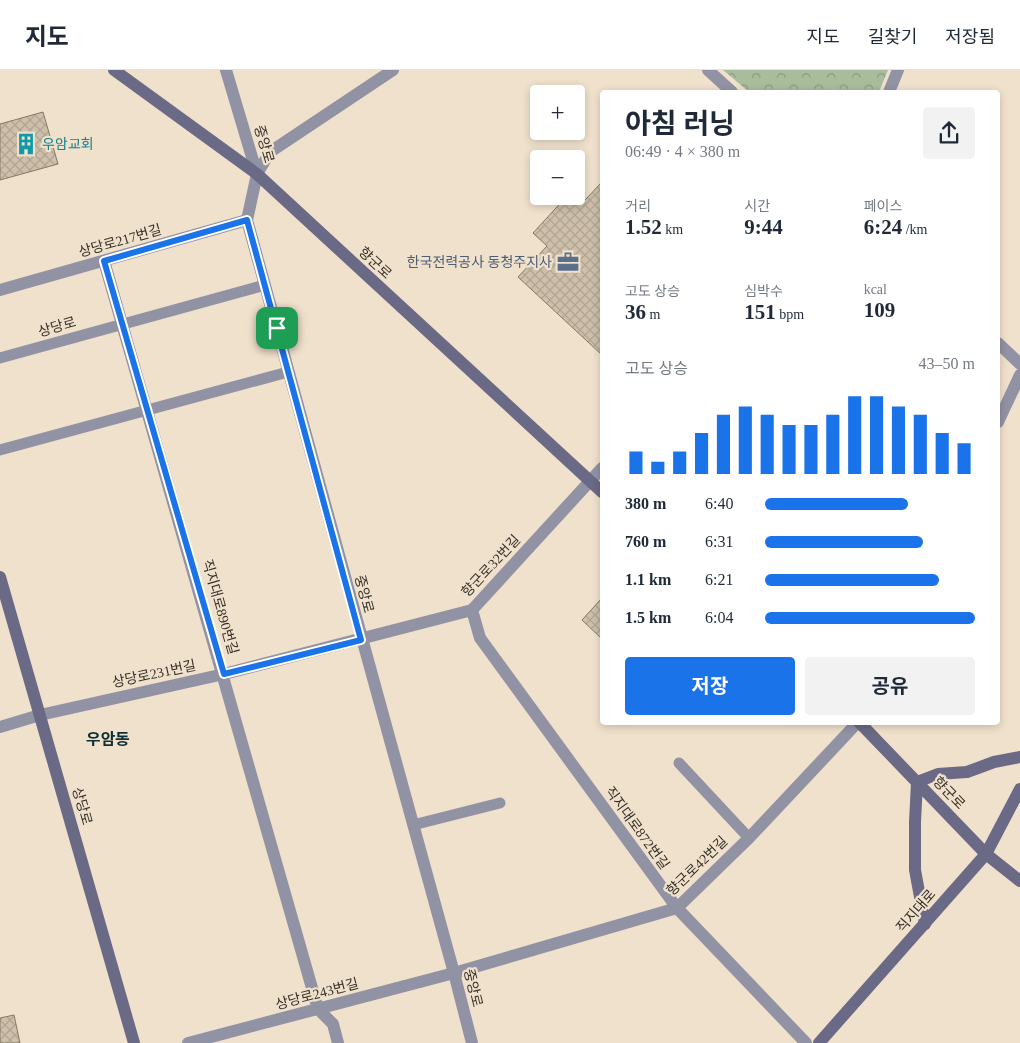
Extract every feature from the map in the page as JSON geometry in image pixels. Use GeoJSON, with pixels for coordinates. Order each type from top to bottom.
{"type":"FeatureCollection","features":[{"type":"Feature","properties":{"kind":"street","name":"향군로"},"geometry":{"type":"LineString","coordinates":[[114,70],[257,174],[600,490]]}},
{"type":"Feature","properties":{"kind":"street","name":"중앙로"},"geometry":{"type":"LineString","coordinates":[[226,70],[257,174],[247,220],[472,1043]]}},
{"type":"Feature","properties":{"kind":"street"},"geometry":{"type":"LineString","coordinates":[[257,174],[270,152],[393,70]]}},
{"type":"Feature","properties":{"kind":"street"},"geometry":{"type":"LineString","coordinates":[[708,70],[730,90]]}},
{"type":"Feature","properties":{"kind":"street"},"geometry":{"type":"LineString","coordinates":[[890,90],[898,70]]}},
{"type":"Feature","properties":{"kind":"street","name":"상당로217번길"},"geometry":{"type":"LineString","coordinates":[[0,290],[247,220]]}},
{"type":"Feature","properties":{"kind":"street","name":"직지대로890번길"},"geometry":{"type":"LineString","coordinates":[[104,261],[224,674],[318,1009],[333,1024],[338,1043]]}},
{"type":"Feature","properties":{"kind":"street"},"geometry":{"type":"LineString","coordinates":[[1000,345],[1020,364]]}},
{"type":"Feature","properties":{"kind":"street"},"geometry":{"type":"LineString","coordinates":[[1000,418],[1020,375]]}},
{"type":"Feature","properties":{"kind":"street","name":"향군로32번길"},"geometry":{"type":"LineString","coordinates":[[361,640],[472,610],[600,470]]}},
{"type":"Feature","properties":{"kind":"street","name":"상당로"},"geometry":{"type":"LineString","coordinates":[[0,577],[134,1043]]}},
{"type":"Feature","properties":{"kind":"street","name":"직지대로872번길"},"geometry":{"type":"LineString","coordinates":[[472,610],[480,638],[677,908],[806,1043]]}},
{"type":"Feature","properties":{"kind":"street","name":"상당로231번길"},"geometry":{"type":"LineString","coordinates":[[0,727],[40,715],[224,674],[361,640]]}},
{"type":"Feature","properties":{"kind":"street","name":"향군로42번길"},"geometry":{"type":"LineString","coordinates":[[454,973],[677,908],[749,838],[856,725]]}},
{"type":"Feature","properties":{"kind":"street","name":"향군로"},"geometry":{"type":"LineString","coordinates":[[862,725],[986,854],[1020,881]]}},
{"type":"Feature","properties":{"kind":"street"},"geometry":{"type":"LineString","coordinates":[[925,924],[915,870],[917,782],[938,774],[967,772],[994,762],[1020,757]]}},
{"type":"Feature","properties":{"kind":"street","name":"직지대로"},"geometry":{"type":"LineString","coordinates":[[819,1043],[986,854],[1020,789]]}},
{"type":"Feature","properties":{"kind":"street","name":"상당로243번길"},"geometry":{"type":"LineString","coordinates":[[188,1043],[454,973]]}},
{"type":"Feature","properties":{"kind":"lane"},"geometry":{"type":"LineString","coordinates":[[122,324],[265,285]]}},
{"type":"Feature","properties":{"kind":"lane","name":"상당로"},"geometry":{"type":"LineString","coordinates":[[0,358],[122,324]]}},
{"type":"Feature","properties":{"kind":"lane"},"geometry":{"type":"LineString","coordinates":[[0,450],[288,372]]}},
{"type":"Feature","properties":{"kind":"lane"},"geometry":{"type":"LineString","coordinates":[[679,764],[749,838]]}},
{"type":"Feature","properties":{"kind":"lane"},"geometry":{"type":"LineString","coordinates":[[413,825],[500,803]]}},
{"type":"Feature","properties":{"kind":"green space"},"geometry":{"type":"Polygon","coordinates":[[[723,70],[888,70],[880,90],[747,90],[723,70]]]}},
{"type":"Feature","properties":{"kind":"building","name":"우암교회"},"geometry":{"type":"Polygon","coordinates":[[[43,112],[58,164],[0,180],[0,124],[43,112]]]}},
{"type":"Feature","properties":{"kind":"building","name":"한국전력공사 동청주지사"},"geometry":{"type":"Polygon","coordinates":[[[600,184],[600,353],[518,277],[547,246],[533,233],[559,205],[585,205],[585,200],[600,184]]]}},
{"type":"Feature","properties":{"kind":"building"},"geometry":{"type":"Polygon","coordinates":[[[600,600],[600,637],[582,620],[600,600]]]}},
{"type":"Feature","properties":{"kind":"building"},"geometry":{"type":"Polygon","coordinates":[[[14,1015],[20,1043],[0,1043],[0,1018],[14,1015]]]}},
{"type":"Feature","properties":{"kind":"place","name":"우암교회"},"geometry":{"type":"Point","coordinates":[26,144]}},
{"type":"Feature","properties":{"kind":"place","name":"한국전력공사 동청주지사"},"geometry":{"type":"Point","coordinates":[568,262]}},
{"type":"Feature","properties":{"kind":"district","name":"우암동"},"geometry":{"type":"Point","coordinates":[108,739]}},
{"type":"Feature","properties":{"kind":"route"},"geometry":{"type":"LineString","coordinates":[[247,220],[277,328],[361,640],[224,674],[104,261],[247,220]]}}]}
